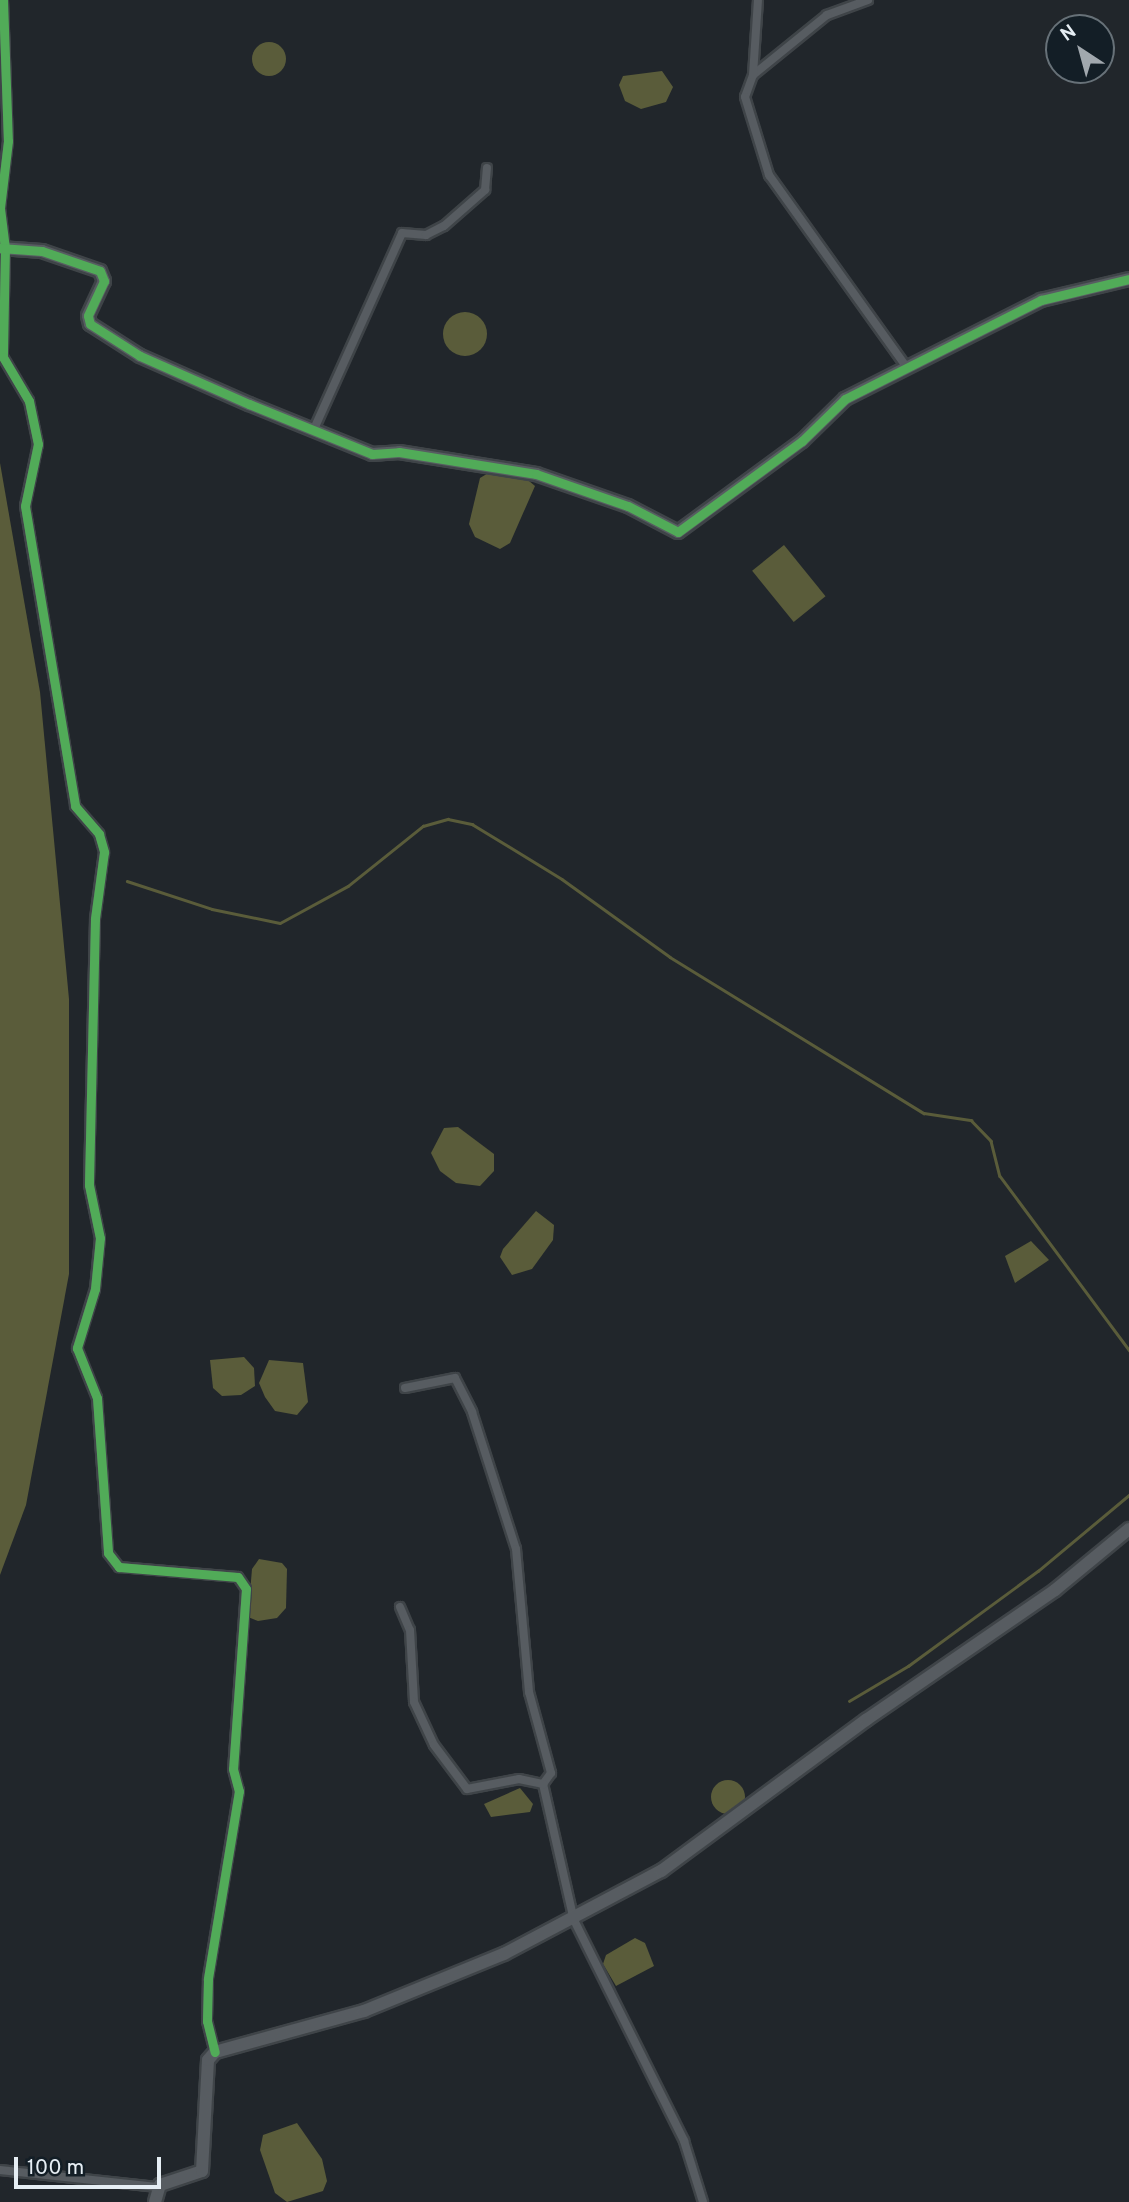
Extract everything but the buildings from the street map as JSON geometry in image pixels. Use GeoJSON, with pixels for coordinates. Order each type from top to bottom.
{"type":"FeatureCollection","features":[{"type":"Feature","properties":{"kind":"street"},"geometry":{"type":"LineString","coordinates":[[3,0],[8,141],[0,208],[3,248],[3,357],[29,401],[37,444],[25,506],[75,806],[99,834],[104,852],[95,919],[89,1185],[100,1238],[95,1289],[77,1348],[80,1368],[97,1398],[108,1553],[119,1567],[238,1577],[246,1589],[233,1769],[239,1791],[208,1979],[207,2021],[215,2052]]}},
{"type":"Feature","properties":{"kind":"street"},"geometry":{"type":"LineString","coordinates":[[758,0],[754,75],[745,97],[766,168],[905,365]]}},
{"type":"Feature","properties":{"kind":"street"},"geometry":{"type":"LineString","coordinates":[[754,75],[827,15],[868,0]]}},
{"type":"Feature","properties":{"kind":"street"},"geometry":{"type":"LineString","coordinates":[[314,429],[402,233],[418,237],[444,226],[485,190],[487,168]]}},
{"type":"Feature","properties":{"kind":"street"},"geometry":{"type":"LineString","coordinates":[[3,248],[42,251],[100,271],[104,281],[88,316],[90,324],[140,356],[372,454],[400,452],[536,474],[628,506],[678,533],[802,440],[845,399],[905,365],[1041,300],[1129,279]]}},
{"type":"Feature","properties":{"kind":"street"},"geometry":{"type":"LineString","coordinates":[[405,1388],[448,1378],[459,1382],[497,1484],[517,1558],[528,1692],[549,1757],[551,1773],[543,1784],[574,1920],[684,2141],[703,2202]]}},
{"type":"Feature","properties":{"kind":"street"},"geometry":{"type":"LineString","coordinates":[[0,2170],[157,2188],[202,2171],[208,2060],[215,2052],[364,2011],[574,1920],[662,1871],[866,1720],[1055,1590],[1129,1529]]}},
{"type":"Feature","properties":{"kind":"street"},"geometry":{"type":"LineString","coordinates":[[400,1607],[410,1630],[414,1702],[434,1745],[467,1789],[519,1779],[543,1784]]}},
{"type":"Feature","properties":{"kind":"street"},"geometry":{"type":"LineString","coordinates":[[155,2202],[157,2188]]}},
{"type":"Feature","properties":{"kind":"shaded area"},"geometry":{"type":"Polygon","coordinates":[[[269,42],[281,47],[286,59],[281,71],[269,76],[257,71],[252,59],[257,47],[269,42]]]}},
{"type":"Feature","properties":{"kind":"shaded area"},"geometry":{"type":"Polygon","coordinates":[[[662,71],[673,87],[666,102],[641,109],[625,101],[619,85],[623,76],[662,71]]]}},
{"type":"Feature","properties":{"kind":"shaded area"},"geometry":{"type":"Polygon","coordinates":[[[465,312],[474,313],[481,318],[486,325],[486,343],[481,350],[474,355],[465,356],[456,355],[449,350],[444,343],[443,334],[444,325],[449,318],[456,313],[465,312]]]}},
{"type":"Feature","properties":{"kind":"shaded area"},"geometry":{"type":"Polygon","coordinates":[[[0,463],[40,692],[69,999],[69,1274],[26,1505],[0,1575],[0,463]]]}},
{"type":"Feature","properties":{"kind":"shaded area"},"geometry":{"type":"Polygon","coordinates":[[[490,472],[522,475],[535,486],[510,543],[500,549],[475,537],[469,524],[480,478],[490,472]]]}},
{"type":"Feature","properties":{"kind":"shaded area"},"geometry":{"type":"Polygon","coordinates":[[[784,545],[826,596],[794,622],[752,571],[784,545]]]}},
{"type":"Feature","properties":{"kind":"shaded area"},"geometry":{"type":"Polygon","coordinates":[[[458,1127],[494,1154],[494,1171],[480,1186],[456,1183],[440,1171],[431,1153],[444,1128],[458,1127]]]}},
{"type":"Feature","properties":{"kind":"shaded area"},"geometry":{"type":"Polygon","coordinates":[[[536,1211],[554,1225],[553,1240],[532,1269],[512,1275],[500,1257],[503,1249],[536,1211]]]}},
{"type":"Feature","properties":{"kind":"shaded area"},"geometry":{"type":"Polygon","coordinates":[[[1031,1241],[1049,1260],[1015,1283],[1005,1256],[1031,1241]]]}},
{"type":"Feature","properties":{"kind":"shaded area"},"geometry":{"type":"Polygon","coordinates":[[[244,1357],[254,1368],[255,1386],[241,1395],[222,1396],[213,1388],[210,1360],[244,1357]]]}},
{"type":"Feature","properties":{"kind":"shaded area"},"geometry":{"type":"Polygon","coordinates":[[[269,1360],[303,1363],[308,1402],[297,1415],[275,1411],[265,1397],[259,1383],[269,1360]]]}},
{"type":"Feature","properties":{"kind":"shaded area"},"geometry":{"type":"Polygon","coordinates":[[[259,1559],[282,1563],[287,1569],[286,1608],[277,1618],[258,1621],[248,1617],[252,1569],[259,1559]]]}},
{"type":"Feature","properties":{"kind":"shaded area"},"geometry":{"type":"Polygon","coordinates":[[[728,1780],[740,1785],[745,1797],[740,1809],[728,1814],[716,1809],[711,1797],[716,1785],[728,1780]]]}},
{"type":"Feature","properties":{"kind":"shaded area"},"geometry":{"type":"Polygon","coordinates":[[[520,1788],[533,1804],[530,1812],[491,1817],[484,1804],[520,1788]]]}},
{"type":"Feature","properties":{"kind":"shaded area"},"geometry":{"type":"Polygon","coordinates":[[[635,1938],[645,1943],[654,1966],[616,1986],[603,1964],[606,1955],[635,1938]]]}},
{"type":"Feature","properties":{"kind":"shaded area"},"geometry":{"type":"Polygon","coordinates":[[[297,2123],[322,2159],[327,2181],[323,2191],[287,2202],[275,2193],[260,2150],[263,2135],[297,2123]]]}},
{"type":"Feature","properties":{"kind":"waterway"},"geometry":{"type":"LineString","coordinates":[[127,881],[212,909],[280,923],[348,886],[423,826],[448,819],[472,824],[562,879],[670,957],[924,1113],[971,1120],[991,1141],[1000,1176],[1129,1350]]}},
{"type":"Feature","properties":{"kind":"waterway"},"geometry":{"type":"LineString","coordinates":[[849,1701],[908,1666],[1038,1571],[1129,1495]]}},
{"type":"Feature","properties":{"kind":"cycle path"},"geometry":{"type":"LineString","coordinates":[[3,0],[8,141],[0,208],[5,248],[3,357],[29,401],[38,444],[25,506],[75,806],[99,834],[104,852],[95,919],[89,1185],[100,1238],[95,1289],[77,1348],[97,1398],[108,1553],[119,1567],[238,1577],[246,1589],[233,1769],[239,1791],[208,1979],[207,2021],[215,2052]]}},
{"type":"Feature","properties":{"kind":"cycle path"},"geometry":{"type":"LineString","coordinates":[[0,248],[42,251],[100,271],[104,281],[88,316],[90,324],[140,356],[249,404],[372,454],[399,452],[536,474],[628,506],[678,532],[802,441],[845,399],[1041,300],[1129,279]]}}]}
